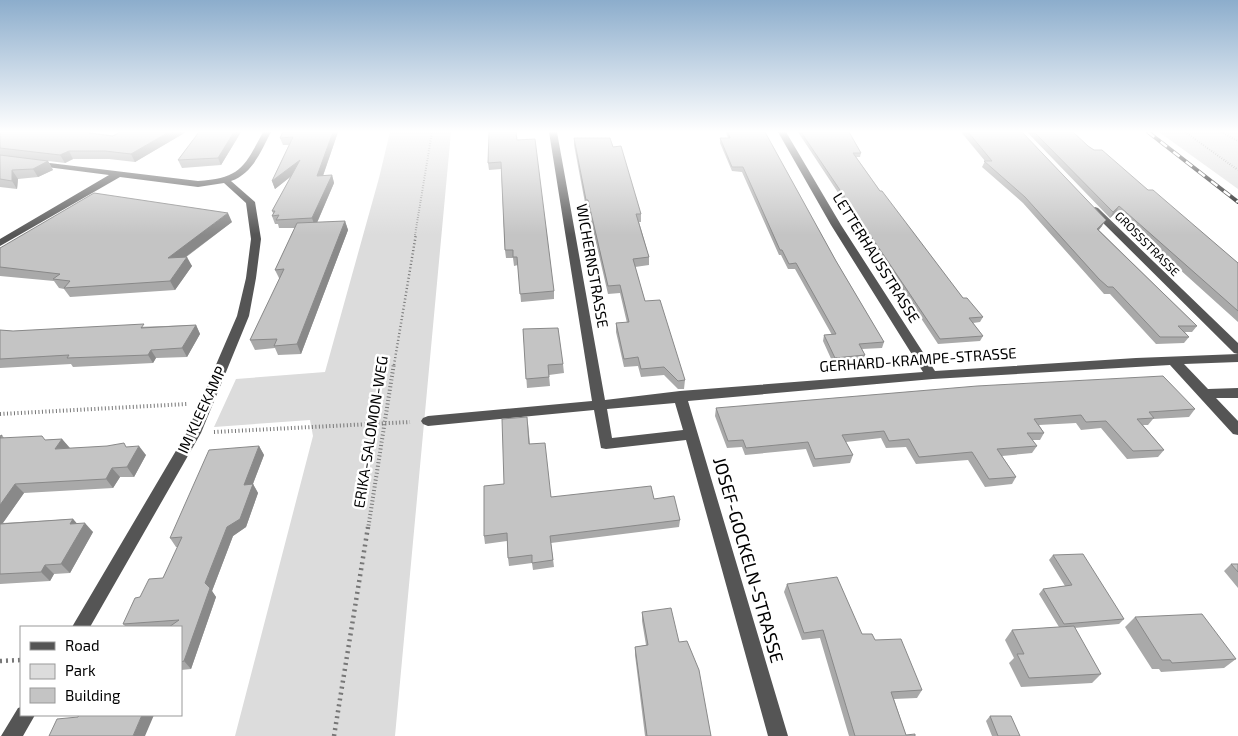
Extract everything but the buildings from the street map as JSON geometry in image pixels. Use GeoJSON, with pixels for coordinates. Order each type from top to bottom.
{"type":"FeatureCollection","features":[{"type":"Feature","properties":{"kind":"street"},"geometry":{"type":"LineString","coordinates":[[58,166],[198,184],[226,181],[244,172],[247,166]]}},
{"type":"Feature","properties":{"kind":"street","name":"WICHERNSTRASSE"},"geometry":{"type":"LineString","coordinates":[[559,166],[601,405]]}},
{"type":"Feature","properties":{"kind":"street","name":"LETTERHAUSSTRASSE"},"geometry":{"type":"LineString","coordinates":[[802,166],[836,225],[931,374]]}},
{"type":"Feature","properties":{"kind":"street"},"geometry":{"type":"LineString","coordinates":[[0,243],[118,174]]}},
{"type":"Feature","properties":{"kind":"street","name":"IM KLEEKAMP"},"geometry":{"type":"LineString","coordinates":[[82,626],[194,433],[243,316],[251,278],[256,239],[250,202],[226,181]]}},
{"type":"Feature","properties":{"kind":"street","name":"GROSSSTRASSE"},"geometry":{"type":"LineString","coordinates":[[1089,203],[1238,350]]}},
{"type":"Feature","properties":{"kind":"street","name":"GERHARD-KRAMPE-STRASSE"},"geometry":{"type":"LineString","coordinates":[[428,421],[931,374],[1238,358]]}},
{"type":"Feature","properties":{"kind":"street"},"geometry":{"type":"LineString","coordinates":[[1173,360],[1238,430]]}},
{"type":"Feature","properties":{"kind":"street"},"geometry":{"type":"LineString","coordinates":[[1205,394],[1238,393]]}},
{"type":"Feature","properties":{"kind":"street","name":"JOSEF-GOCKELN-STRASSE"},"geometry":{"type":"LineString","coordinates":[[680,396],[778,736]]}},
{"type":"Feature","properties":{"kind":"street"},"geometry":{"type":"LineString","coordinates":[[601,405],[606,444],[691,434]]}},
{"type":"Feature","properties":{"kind":"street"},"geometry":{"type":"LineString","coordinates":[[11,736],[24,716]]}},
{"type":"Feature","properties":{"kind":"path","name":"ERIKA-SALOMON-WEG"},"geometry":{"type":"LineString","coordinates":[[334,736],[426,166]]}},
{"type":"Feature","properties":{"kind":"path"},"geometry":{"type":"LineString","coordinates":[[0,414],[207,402]]}},
{"type":"Feature","properties":{"kind":"path"},"geometry":{"type":"LineString","coordinates":[[194,433],[428,421]]}},
{"type":"Feature","properties":{"kind":"path"},"geometry":{"type":"LineString","coordinates":[[0,661],[20,660]]}},
{"type":"Feature","properties":{"kind":"green space"},"geometry":{"type":"Polygon","coordinates":[[[382,166],[448,166],[395,736],[235,736],[313,436],[310,420],[214,427],[236,379],[325,372],[382,166]]]}},
{"type":"Feature","properties":{"kind":"green space"},"geometry":{"type":"Polygon","coordinates":[[[1207,166],[1238,166],[1238,189],[1207,166]]]}},
{"type":"Feature","properties":{"kind":"railway"},"geometry":{"type":"LineString","coordinates":[[1192,166],[1238,202]]}}]}
